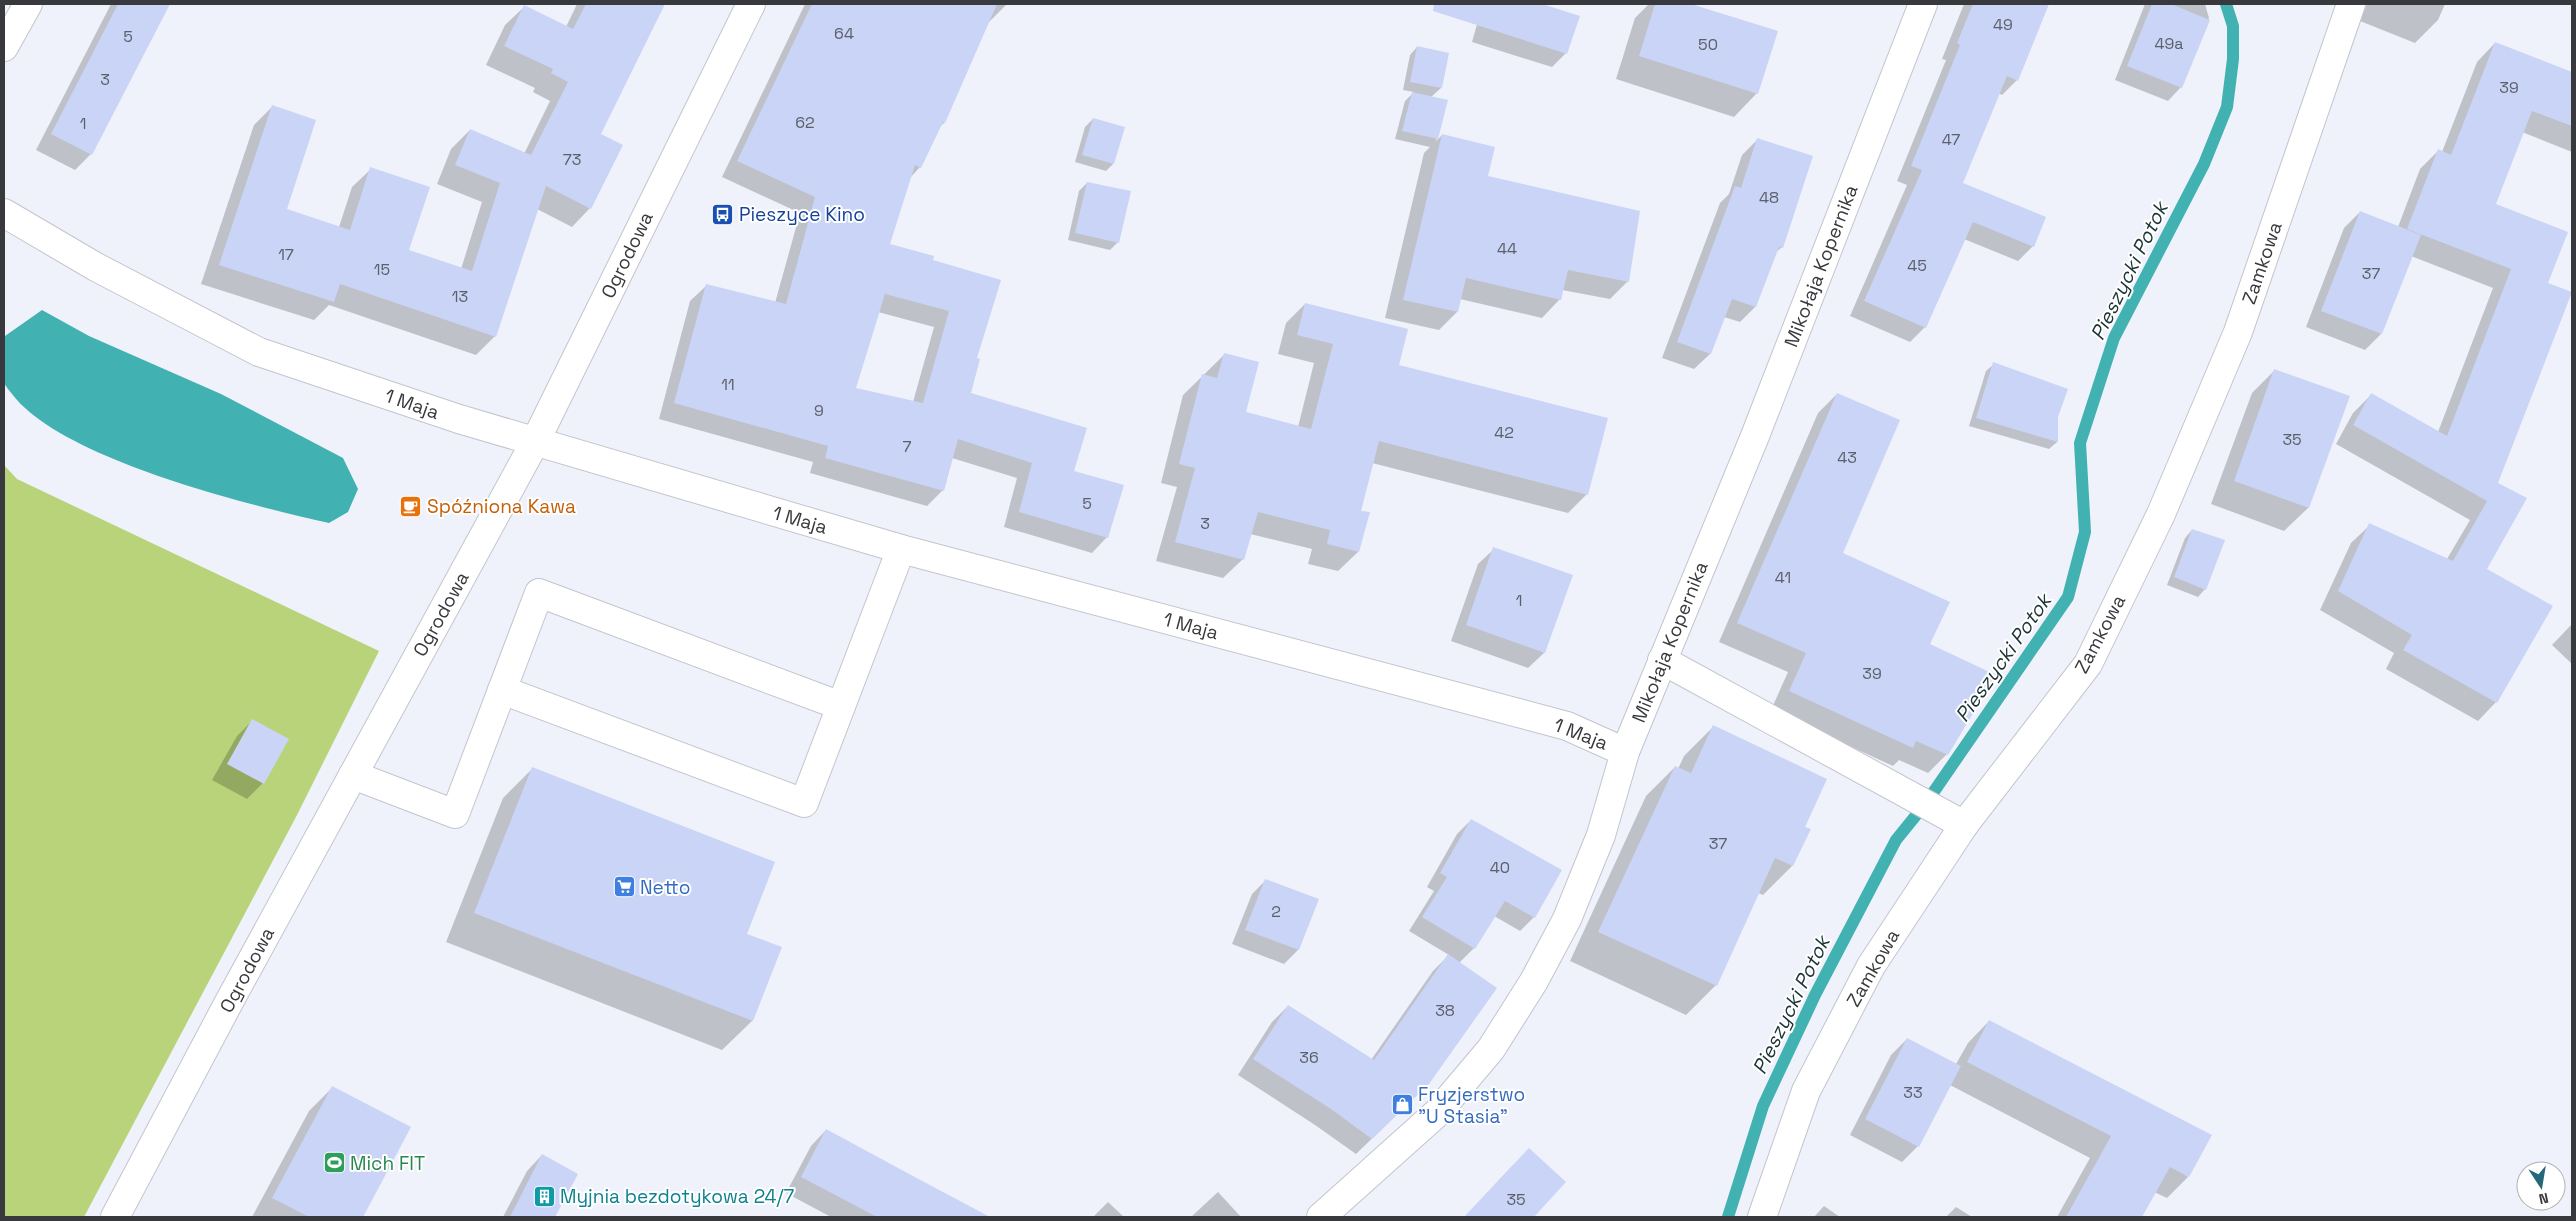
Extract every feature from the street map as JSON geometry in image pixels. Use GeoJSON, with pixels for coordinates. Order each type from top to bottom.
{"type":"FeatureCollection","features":[{"type":"Feature","properties":{"kind":"street"},"geometry":{"type":"LineString","coordinates":[[4,47],[28,4]]}},
{"type":"Feature","properties":{"kind":"street","name":"Ogrodowa"},"geometry":{"type":"LineString","coordinates":[[115,1217],[535,442],[751,4]]}},
{"type":"Feature","properties":{"kind":"street","name":"Mikołaja Kopernika"},"geometry":{"type":"LineString","coordinates":[[1321,1217],[1437,1113],[1491,1049],[1534,981],[1567,919],[1601,835],[1625,752],[1755,436],[1923,4]]}},
{"type":"Feature","properties":{"kind":"street","name":"Zamkowa"},"geometry":{"type":"LineString","coordinates":[[1762,1217],[1806,1091],[1871,966],[1955,820],[2088,664],[2161,514],[2238,332],[2351,4]]}},
{"type":"Feature","properties":{"kind":"street","name":"1 Maja"},"geometry":{"type":"LineString","coordinates":[[4,213],[96,267],[259,352],[459,419],[900,549],[1567,726],[1625,752]]}},
{"type":"Feature","properties":{"kind":"street"},"geometry":{"type":"LineString","coordinates":[[502,690],[804,803],[900,549]]}},
{"type":"Feature","properties":{"kind":"street"},"geometry":{"type":"LineString","coordinates":[[353,775],[455,814],[539,593],[841,706]]}},
{"type":"Feature","properties":{"kind":"street"},"geometry":{"type":"LineString","coordinates":[[1662,660],[1955,820]]}},
{"type":"Feature","properties":{"kind":"green space"},"geometry":{"type":"Polygon","coordinates":[[[4,465],[17,479],[379,651],[297,815],[84,1217],[4,1217],[4,465]]]}},
{"type":"Feature","properties":{"kind":"water"},"geometry":{"type":"Polygon","coordinates":[[[42,310],[89,336],[221,394],[343,458],[358,489],[348,512],[329,523],[206,491],[113,459],[71,439],[36,417],[5,385],[3,359],[5,336],[42,310]]]}},
{"type":"Feature","properties":{"kind":"building"},"geometry":{"type":"Polygon","coordinates":[[[118,4],[170,4],[92,155],[51,134],[118,4]]]}},
{"type":"Feature","properties":{"kind":"building"},"geometry":{"type":"Polygon","coordinates":[[[586,4],[665,4],[601,134],[623,145],[591,209],[546,186],[496,337],[340,284],[334,302],[219,265],[272,105],[316,120],[287,209],[350,230],[370,167],[430,187],[409,250],[472,271],[500,183],[455,165],[470,129],[531,155],[568,82],[551,73],[553,69],[504,46],[524,5],[573,29],[586,4]]]}},
{"type":"Feature","properties":{"kind":"building"},"geometry":{"type":"Polygon","coordinates":[[[812,4],[997,4],[945,123],[943,122],[921,168],[915,165],[890,244],[934,256],[933,260],[1001,280],[977,358],[980,359],[971,393],[1087,428],[1074,471],[1124,485],[1108,538],[1019,512],[1032,463],[958,439],[944,491],[825,458],[828,446],[674,403],[706,284],[786,304],[815,197],[737,161],[812,4]],[[885,294],[856,388],[923,403],[949,311],[885,294]]]}},
{"type":"Feature","properties":{"kind":"building"},"geometry":{"type":"Polygon","coordinates":[[[1434,4],[1542,4],[1580,16],[1567,54],[1433,11],[1434,4]]]}},
{"type":"Feature","properties":{"kind":"building"},"geometry":{"type":"Polygon","coordinates":[[[1655,4],[1691,4],[1778,31],[1758,94],[1639,56],[1655,4]]]}},
{"type":"Feature","properties":{"kind":"building"},"geometry":{"type":"Polygon","coordinates":[[[1973,4],[2049,4],[2018,81],[2007,76],[1963,183],[2046,217],[2034,247],[1973,222],[1926,328],[1864,301],[1922,170],[1911,166],[1960,45],[1957,43],[1973,4]]]}},
{"type":"Feature","properties":{"kind":"building"},"geometry":{"type":"Polygon","coordinates":[[[2152,4],[2171,4],[2210,20],[2182,88],[2127,66],[2152,4]]]}},
{"type":"Feature","properties":{"kind":"building"},"geometry":{"type":"Polygon","coordinates":[[[2495,42],[2572,72],[2572,126],[2532,111],[2496,204],[2568,232],[2548,283],[2572,292],[2498,483],[2527,498],[2487,569],[2553,606],[2497,703],[2403,650],[2412,635],[2338,591],[2369,523],[2453,561],[2487,501],[2353,425],[2371,393],[2447,436],[2511,269],[2407,229],[2438,149],[2451,155],[2495,42]]]}},
{"type":"Feature","properties":{"kind":"building"},"geometry":{"type":"Polygon","coordinates":[[[1417,46],[1449,53],[1442,88],[1410,82],[1417,46]]]}},
{"type":"Feature","properties":{"kind":"building"},"geometry":{"type":"Polygon","coordinates":[[[1412,92],[1448,100],[1438,139],[1402,131],[1412,92]]]}},
{"type":"Feature","properties":{"kind":"building"},"geometry":{"type":"Polygon","coordinates":[[[1093,118],[1125,127],[1114,164],[1082,155],[1093,118]]]}},
{"type":"Feature","properties":{"kind":"building"},"geometry":{"type":"Polygon","coordinates":[[[1442,134],[1495,147],[1488,176],[1640,211],[1629,282],[1568,270],[1561,300],[1466,278],[1458,312],[1403,300],[1442,134]]]}},
{"type":"Feature","properties":{"kind":"building"},"geometry":{"type":"Polygon","coordinates":[[[1757,138],[1813,156],[1783,248],[1779,247],[1756,307],[1732,299],[1711,354],[1677,342],[1735,186],[1741,188],[1757,138]]]}},
{"type":"Feature","properties":{"kind":"building"},"geometry":{"type":"Polygon","coordinates":[[[1087,182],[1131,191],[1119,243],[1075,233],[1087,182]]]}},
{"type":"Feature","properties":{"kind":"building"},"geometry":{"type":"Polygon","coordinates":[[[2360,211],[2421,235],[2382,334],[2321,311],[2360,211]]]}},
{"type":"Feature","properties":{"kind":"building"},"geometry":{"type":"Polygon","coordinates":[[[1305,303],[1408,329],[1399,365],[1608,418],[1588,495],[1379,441],[1361,511],[1370,512],[1359,552],[1327,544],[1330,530],[1258,512],[1244,560],[1175,542],[1195,468],[1179,464],[1202,374],[1217,378],[1224,353],[1259,362],[1246,412],[1311,429],[1333,344],[1297,335],[1305,303]]]}},
{"type":"Feature","properties":{"kind":"building"},"geometry":{"type":"Polygon","coordinates":[[[1993,362],[2068,389],[2058,417],[2058,442],[1976,418],[1993,362]]]}},
{"type":"Feature","properties":{"kind":"building"},"geometry":{"type":"Polygon","coordinates":[[[2274,369],[2350,396],[2309,508],[2234,481],[2274,369]]]}},
{"type":"Feature","properties":{"kind":"building"},"geometry":{"type":"Polygon","coordinates":[[[1837,393],[1900,420],[1843,553],[1950,602],[1930,644],[1996,675],[1948,755],[1916,741],[1913,748],[1789,691],[1806,653],[1737,623],[1837,393]]]}},
{"type":"Feature","properties":{"kind":"building"},"geometry":{"type":"Polygon","coordinates":[[[2192,529],[2225,540],[2206,590],[2174,577],[2192,529]]]}},
{"type":"Feature","properties":{"kind":"building"},"geometry":{"type":"Polygon","coordinates":[[[1493,547],[1573,575],[1545,653],[1466,625],[1493,547]]]}},
{"type":"Feature","properties":{"kind":"building"},"geometry":{"type":"Polygon","coordinates":[[[252,719],[289,739],[264,784],[227,764],[252,719]]]}},
{"type":"Feature","properties":{"kind":"building"},"geometry":{"type":"Polygon","coordinates":[[[1713,725],[1827,779],[1805,827],[1811,829],[1793,866],[1775,858],[1717,986],[1598,932],[1675,766],[1691,773],[1713,725]]]}},
{"type":"Feature","properties":{"kind":"building","name":"Netto"},"geometry":{"type":"Polygon","coordinates":[[[532,767],[775,862],[747,934],[782,947],[753,1021],[474,913],[532,767]]]}},
{"type":"Feature","properties":{"kind":"building"},"geometry":{"type":"Polygon","coordinates":[[[1471,819],[1562,870],[1535,918],[1505,901],[1475,949],[1422,917],[1447,877],[1440,873],[1471,819]]]}},
{"type":"Feature","properties":{"kind":"building"},"geometry":{"type":"Polygon","coordinates":[[[1265,879],[1319,899],[1299,950],[1245,930],[1265,879]]]}},
{"type":"Feature","properties":{"kind":"building"},"geometry":{"type":"Polygon","coordinates":[[[1448,954],[1497,988],[1429,1084],[1372,1139],[1331,1109],[1253,1059],[1288,1005],[1374,1060],[1448,954]]]}},
{"type":"Feature","properties":{"kind":"building"},"geometry":{"type":"Polygon","coordinates":[[[1989,1020],[2212,1135],[2189,1177],[2170,1167],[2142,1217],[2066,1217],[2111,1136],[1967,1062],[1989,1020]]]}},
{"type":"Feature","properties":{"kind":"building"},"geometry":{"type":"Polygon","coordinates":[[[1907,1038],[1961,1066],[1919,1147],[1865,1119],[1907,1038]]]}},
{"type":"Feature","properties":{"kind":"building"},"geometry":{"type":"Polygon","coordinates":[[[332,1086],[411,1127],[363,1217],[309,1217],[272,1198],[332,1086]]]}},
{"type":"Feature","properties":{"kind":"building"},"geometry":{"type":"Polygon","coordinates":[[[826,1129],[990,1217],[877,1217],[801,1177],[826,1129]]]}},
{"type":"Feature","properties":{"kind":"building"},"geometry":{"type":"Polygon","coordinates":[[[1529,1148],[1566,1182],[1534,1217],[1464,1217],[1529,1148]]]}},
{"type":"Feature","properties":{"kind":"building","name":"Myjnia bezdotykowa 24/7"},"geometry":{"type":"Polygon","coordinates":[[[542,1154],[578,1174],[555,1217],[510,1217],[542,1154]]]}},
{"type":"Feature","properties":{"kind":"waterway","name":"Pieszycki Potok"},"geometry":{"type":"LineString","coordinates":[[1728,1217],[1763,1106],[1815,995],[1896,840],[1926,803],[2068,597],[2085,532],[2080,443],[2114,338],[2204,164],[2227,107],[2233,59],[2233,26],[2226,4]]}},
{"type":"Feature","properties":{"kind":"place","name":"Pieszyce Kino"},"geometry":{"type":"Point","coordinates":[723,214]}},
{"type":"Feature","properties":{"kind":"place","name":"Spóźniona Kawa"},"geometry":{"type":"Point","coordinates":[411,506]}},
{"type":"Feature","properties":{"kind":"place","name":"Netto"},"geometry":{"type":"Point","coordinates":[624,887]}},
{"type":"Feature","properties":{"kind":"place","name":"Fryzjerstwo \"U Stasia\""},"geometry":{"type":"Point","coordinates":[1402,1105]}},
{"type":"Feature","properties":{"kind":"place","name":"Mich FIT"},"geometry":{"type":"Point","coordinates":[334,1163]}},
{"type":"Feature","properties":{"kind":"place","name":"Myjnia bezdotykowa 24/7"},"geometry":{"type":"Point","coordinates":[544,1196]}}]}
